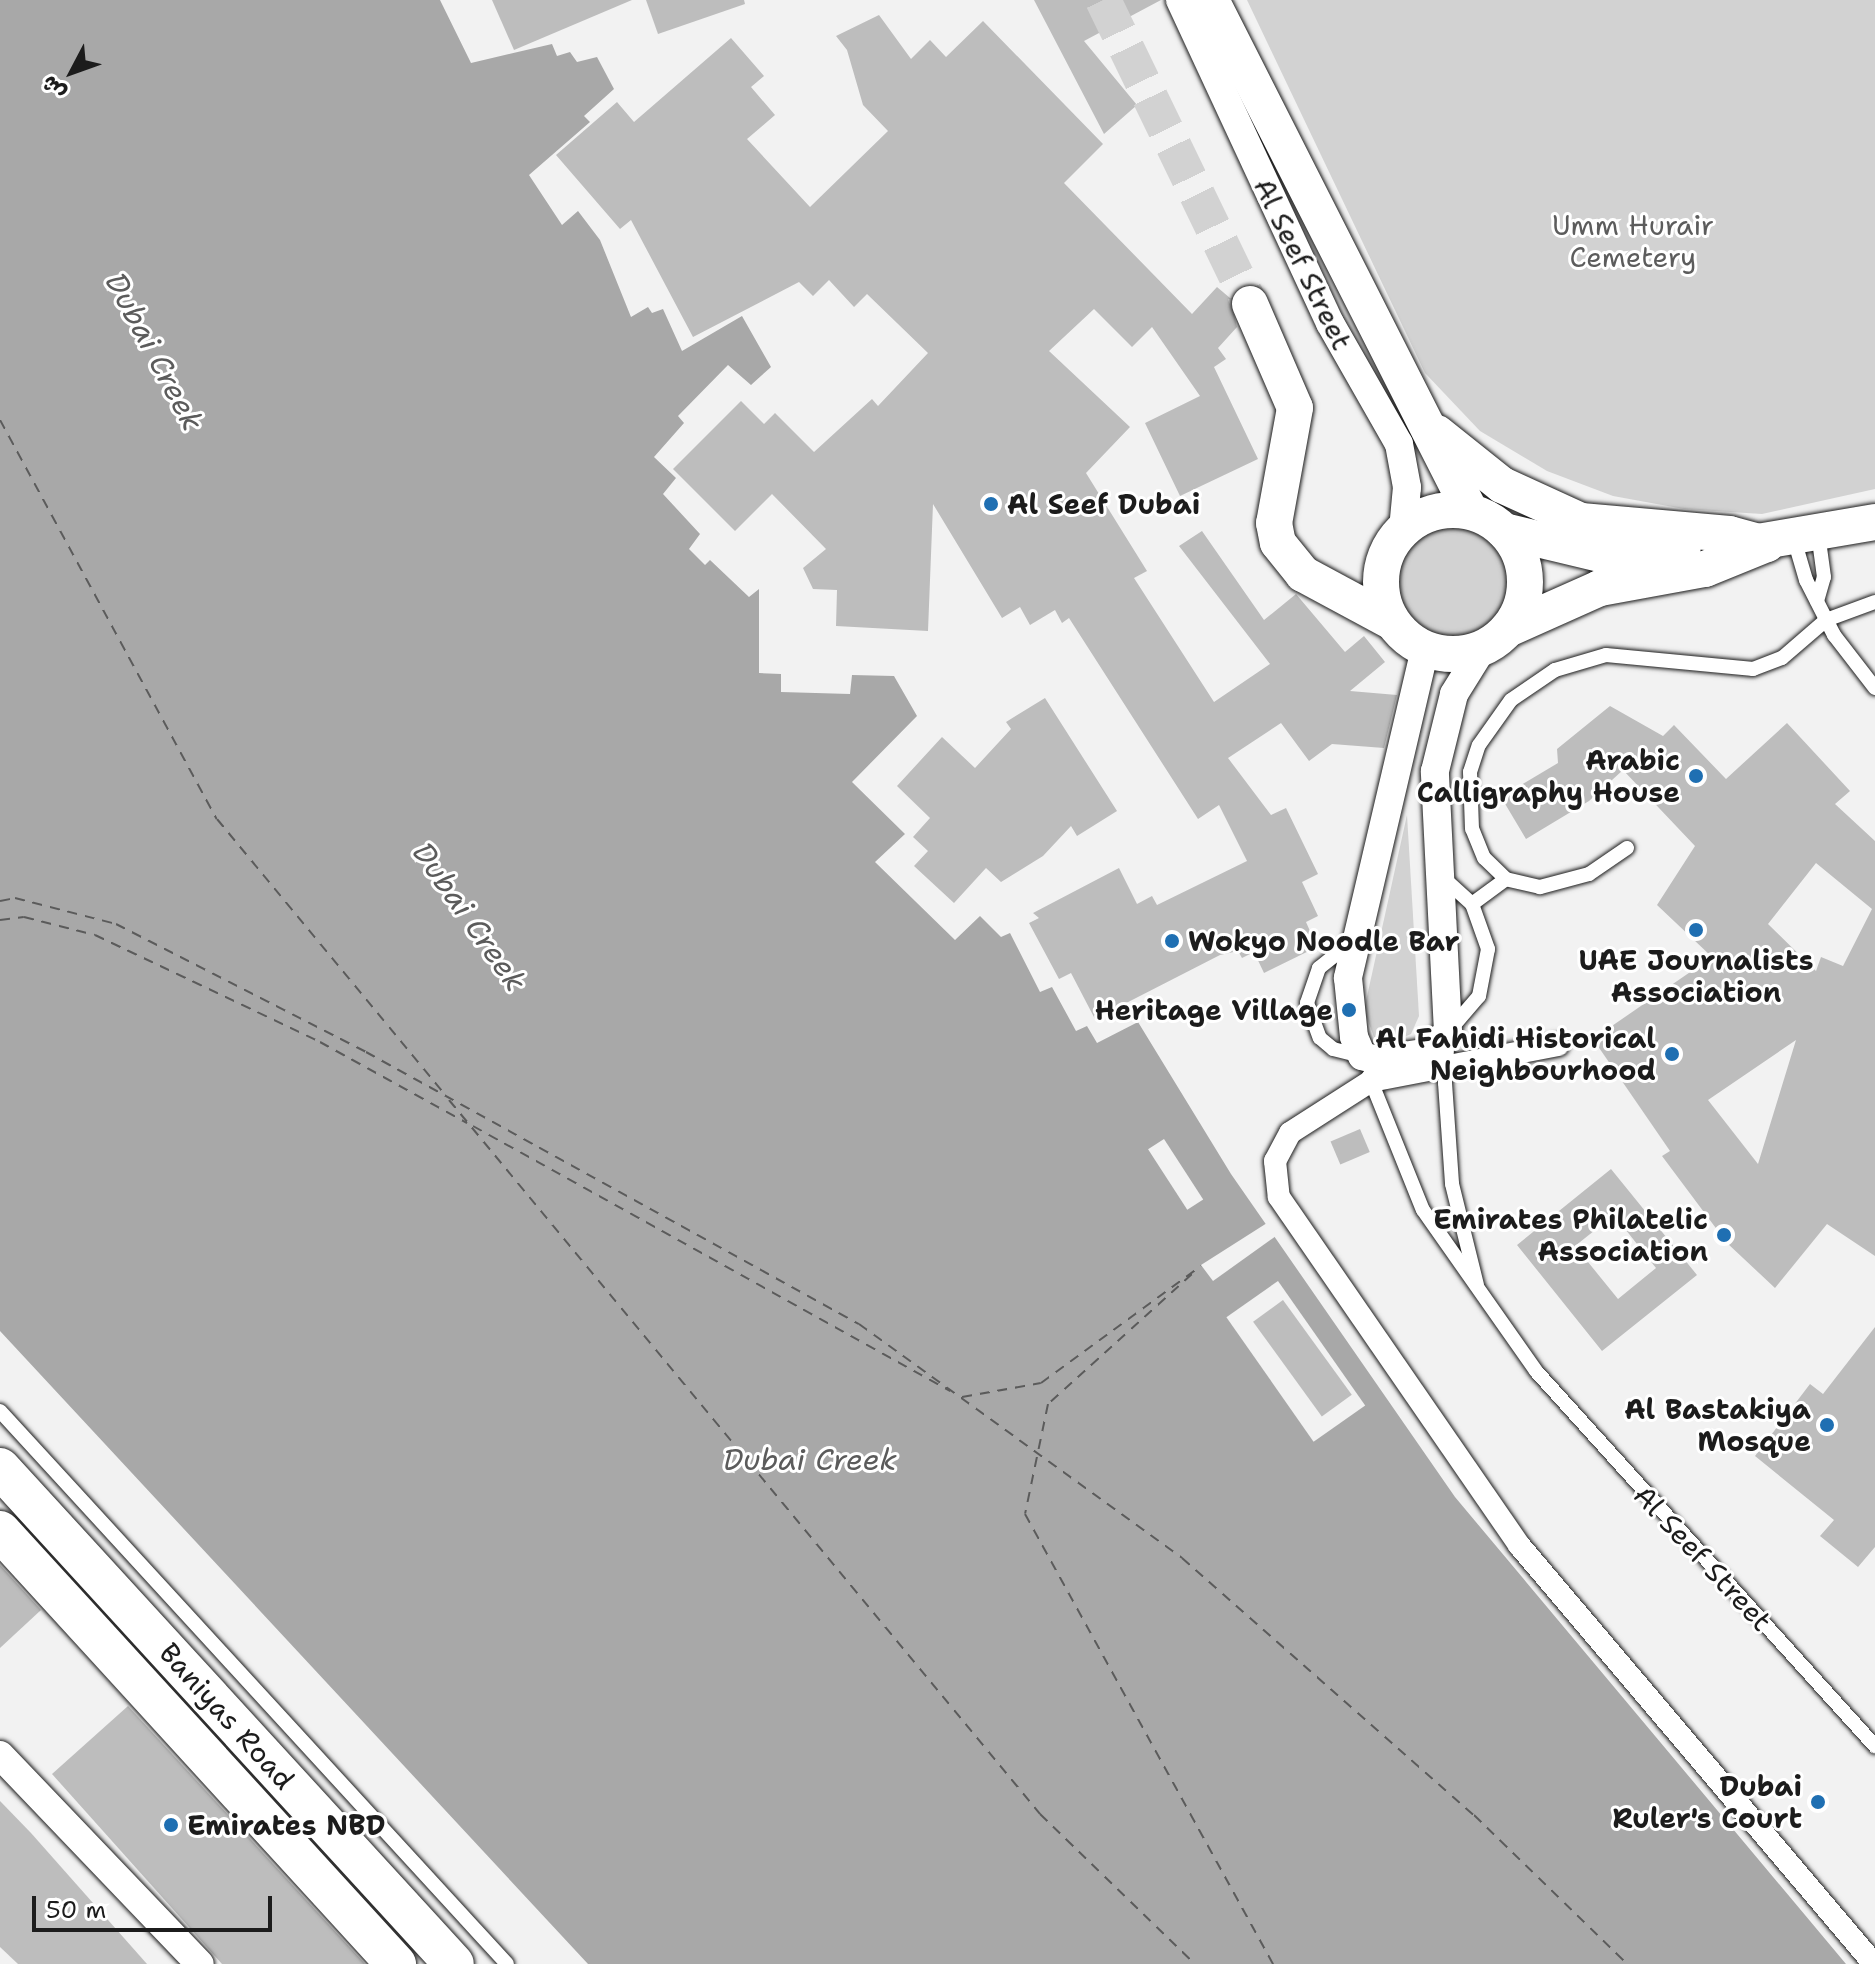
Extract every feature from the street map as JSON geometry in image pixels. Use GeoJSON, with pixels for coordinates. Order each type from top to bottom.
{"type":"FeatureCollection","features":[{"type":"Feature","properties":{"kind":"main road","name":"Baniyas Road"},"geometry":{"type":"LineString","coordinates":[[0,1468],[454,1964]]}},
{"type":"Feature","properties":{"kind":"main road","name":"Baniyas Road"},"geometry":{"type":"LineString","coordinates":[[0,1531],[396,1964]]}},
{"type":"Feature","properties":{"kind":"street","name":"Al Seef Street"},"geometry":{"type":"LineString","coordinates":[[1180,0],[1330,323],[1399,444],[1407,487],[1396,538]]}},
{"type":"Feature","properties":{"kind":"street","name":"Al Seef Street"},"geometry":{"type":"LineString","coordinates":[[1211,0],[1418,414],[1470,511]]}},
{"type":"Feature","properties":{"kind":"street"},"geometry":{"type":"LineString","coordinates":[[1250,304],[1295,408],[1274,523],[1278,543],[1303,574],[1322,580],[1392,622],[1425,649],[1454,654],[1495,639],[1600,588],[1705,569],[1793,539]]}},
{"type":"Feature","properties":{"kind":"street"},"geometry":{"type":"LineString","coordinates":[[1418,414],[1460,455],[1541,506],[1619,528],[1793,539]]}},
{"type":"Feature","properties":{"kind":"street"},"geometry":{"type":"LineString","coordinates":[[1322,580],[1365,567],[1396,538],[1437,511],[1470,511],[1504,531],[1604,555],[1793,539],[1875,522]]}},
{"type":"Feature","properties":{"kind":"street"},"geometry":{"type":"LineString","coordinates":[[1495,639],[1525,584],[1516,546],[1504,531]]}},
{"type":"Feature","properties":{"kind":"street"},"geometry":{"type":"LineString","coordinates":[[1392,622],[1381,592],[1396,538]]}},
{"type":"Feature","properties":{"kind":"street","name":"Al Seef Street"},"geometry":{"type":"LineString","coordinates":[[1448,1032],[1437,873],[1438,746],[1454,694],[1495,639]]}},
{"type":"Feature","properties":{"kind":"street","name":"Al Seef Street"},"geometry":{"type":"LineString","coordinates":[[1367,1068],[1348,995],[1357,938],[1425,649]]}},
{"type":"Feature","properties":{"kind":"street"},"geometry":{"type":"LineString","coordinates":[[1448,1032],[1409,1058],[1367,1068],[1290,1133],[1275,1161],[1279,1197],[1519,1545],[1874,1964]]}},
{"type":"Feature","properties":{"kind":"street"},"geometry":{"type":"LineString","coordinates":[[1367,1068],[1446,1065],[1558,1045]]}},
{"type":"Feature","properties":{"kind":"street"},"geometry":{"type":"LineString","coordinates":[[0,1755],[200,1964]]}},
{"type":"Feature","properties":{"kind":"lane"},"geometry":{"type":"LineString","coordinates":[[1793,539],[1824,577],[1817,601]]}},
{"type":"Feature","properties":{"kind":"lane"},"geometry":{"type":"LineString","coordinates":[[1793,539],[1826,620],[1875,688]]}},
{"type":"Feature","properties":{"kind":"lane"},"geometry":{"type":"LineString","coordinates":[[1627,848],[1589,874],[1557,885],[1506,879],[1476,844],[1470,772],[1493,721],[1532,684],[1606,655],[1753,669],[1782,658],[1826,620],[1875,602]]}},
{"type":"Feature","properties":{"kind":"lane"},"geometry":{"type":"LineString","coordinates":[[1437,873],[1472,904],[1488,949],[1487,973],[1472,1006],[1448,1032]]}},
{"type":"Feature","properties":{"kind":"lane"},"geometry":{"type":"LineString","coordinates":[[1472,904],[1506,879]]}},
{"type":"Feature","properties":{"kind":"lane"},"geometry":{"type":"LineString","coordinates":[[1357,938],[1319,968],[1307,1003],[1320,1038],[1367,1068]]}},
{"type":"Feature","properties":{"kind":"lane","name":"Al Seef Street"},"geometry":{"type":"LineString","coordinates":[[1448,1032],[1448,1154],[1478,1290]]}},
{"type":"Feature","properties":{"kind":"lane","name":"Al Seef Street"},"geometry":{"type":"LineString","coordinates":[[1367,1068],[1423,1210],[1567,1410],[1875,1746]]}},
{"type":"Feature","properties":{"kind":"lane"},"geometry":{"type":"LineString","coordinates":[[0,1411],[507,1964]]}},
{"type":"Feature","properties":{"kind":"green space","name":"Umm Hurair Cemetery"},"geometry":{"type":"Polygon","coordinates":[[[1247,0],[1875,0],[1875,489],[1762,514],[1684,509],[1613,496],[1547,471],[1480,431],[1425,373],[1247,0]]]}},
{"type":"Feature","properties":{"kind":"green space"},"geometry":{"type":"Polygon","coordinates":[[[1452,521],[1476,526],[1496,539],[1509,559],[1514,583],[1509,607],[1496,627],[1476,640],[1452,645],[1428,640],[1408,627],[1395,607],[1390,583],[1395,559],[1408,539],[1428,526],[1452,521]]]}},
{"type":"Feature","properties":{"kind":"green space"},"geometry":{"type":"Polygon","coordinates":[[[1407,815],[1419,1016],[1411,1034],[1393,1042],[1374,1037],[1364,1010],[1407,815]]]}},
{"type":"Feature","properties":{"kind":"water","name":"Dubai Creek"},"geometry":{"type":"Polygon","coordinates":[[[0,0],[440,0],[471,63],[552,44],[557,56],[570,52],[577,62],[597,57],[614,89],[584,116],[590,122],[529,175],[562,225],[578,211],[600,240],[631,317],[648,307],[652,313],[663,309],[682,351],[742,316],[771,367],[751,385],[728,365],[678,416],[684,423],[654,457],[676,478],[663,494],[700,534],[689,549],[705,565],[710,560],[749,597],[759,589],[759,673],[781,674],[781,692],[850,694],[852,675],[894,676],[917,716],[852,782],[905,834],[875,862],[955,940],[980,916],[1001,937],[1010,933],[1040,992],[1052,987],[1076,1031],[1087,1026],[1097,1043],[1138,1022],[1231,1174],[1455,1497],[1846,1964],[588,1964],[0,1331],[0,0]]]}},
{"type":"Feature","properties":{"kind":"pier"},"geometry":{"type":"Polygon","coordinates":[[[1164,1139],[1203,1199],[1187,1210],[1148,1149],[1164,1139]]]}},
{"type":"Feature","properties":{"kind":"pier"},"geometry":{"type":"Polygon","coordinates":[[[1267,1223],[1276,1236],[1213,1281],[1201,1265],[1267,1223]]]}},
{"type":"Feature","properties":{"kind":"pier"},"geometry":{"type":"Polygon","coordinates":[[[1278,1281],[1365,1406],[1314,1442],[1226,1317],[1278,1281]]]}},
{"type":"Feature","properties":{"kind":"building"},"geometry":{"type":"Polygon","coordinates":[[[492,0],[632,0],[514,50],[492,0]]]}},
{"type":"Feature","properties":{"kind":"building"},"geometry":{"type":"Polygon","coordinates":[[[646,0],[744,0],[745,4],[658,34],[646,0]]]}},
{"type":"Feature","properties":{"kind":"building"},"geometry":{"type":"Polygon","coordinates":[[[1034,0],[1161,0],[1084,41],[1137,105],[1104,134],[1034,0]]]}},
{"type":"Feature","properties":{"kind":"building"},"geometry":{"type":"Polygon","coordinates":[[[879,15],[911,59],[930,40],[946,57],[983,21],[1103,144],[1064,183],[1192,314],[1217,287],[1230,298],[1237,327],[1218,348],[1226,359],[1214,367],[1258,459],[1180,496],[1145,423],[1200,396],[1152,327],[1132,347],[1094,309],[1049,351],[1130,427],[1086,473],[1147,571],[1134,578],[1214,702],[1270,664],[1179,546],[1202,531],[1264,620],[1296,594],[1345,652],[1364,636],[1385,662],[1350,691],[1397,695],[1384,748],[1332,744],[1309,761],[1281,723],[1228,758],[1271,815],[1286,808],[1318,874],[1302,882],[1318,916],[1306,922],[1317,947],[1264,973],[1254,952],[1242,958],[1238,951],[1220,955],[1095,1019],[1071,973],[1059,979],[1029,923],[1039,918],[1033,913],[1119,868],[1137,904],[1152,896],[1157,905],[1247,861],[1219,805],[1198,819],[1069,618],[1062,623],[1055,610],[1030,625],[1020,607],[1002,618],[933,504],[928,631],[836,626],[837,590],[813,589],[803,568],[826,549],[772,494],[735,531],[673,469],[741,401],[764,424],[775,413],[814,452],[872,399],[878,406],[928,353],[867,294],[854,307],[829,280],[813,296],[799,282],[693,337],[631,220],[620,229],[556,155],[617,102],[634,122],[731,38],[764,76],[751,87],[775,115],[747,139],[810,207],[888,131],[863,105],[847,50],[836,36],[879,15]]]}},
{"type":"Feature","properties":{"kind":"building"},"geometry":{"type":"Polygon","coordinates":[[[1045,698],[1117,811],[1077,836],[1071,826],[1043,856],[1001,882],[986,868],[954,903],[914,866],[928,851],[913,837],[930,818],[897,786],[942,737],[975,768],[1011,729],[1006,722],[1045,698]]]}},
{"type":"Feature","properties":{"kind":"building"},"geometry":{"type":"Polygon","coordinates":[[[1610,706],[1663,736],[1674,725],[1726,779],[1787,723],[1850,791],[1835,804],[1875,841],[1875,1256],[1827,1224],[1775,1288],[1727,1243],[1662,1156],[1670,1151],[1593,1039],[1712,957],[1657,905],[1695,846],[1623,770],[1589,801],[1526,839],[1501,797],[1558,763],[1557,749],[1610,706]],[[1816,863],[1768,924],[1816,971],[1821,957],[1843,966],[1872,909],[1816,863]],[[1796,1040],[1708,1100],[1758,1164],[1796,1040]]]}},
{"type":"Feature","properties":{"kind":"building"},"geometry":{"type":"Polygon","coordinates":[[[1360,1129],[1370,1152],[1340,1165],[1331,1142],[1360,1129]]]}},
{"type":"Feature","properties":{"kind":"building"},"geometry":{"type":"Polygon","coordinates":[[[1611,1169],[1697,1275],[1602,1351],[1517,1245],[1611,1169]],[[1614,1215],[1575,1246],[1618,1299],[1656,1268],[1614,1215]]]}},
{"type":"Feature","properties":{"kind":"building"},"geometry":{"type":"Polygon","coordinates":[[[1283,1300],[1352,1395],[1322,1416],[1253,1322],[1283,1300]]]}},
{"type":"Feature","properties":{"kind":"building","name":"Al Bastakiya Mosque"},"geometry":{"type":"Polygon","coordinates":[[[1875,1327],[1875,1547],[1858,1567],[1820,1536],[1834,1520],[1755,1456],[1810,1384],[1823,1394],[1875,1327]]]}},
{"type":"Feature","properties":{"kind":"building"},"geometry":{"type":"Polygon","coordinates":[[[0,1565],[41,1610],[0,1648],[0,1565]]]}},
{"type":"Feature","properties":{"kind":"building","name":"Emirates NBD"},"geometry":{"type":"Polygon","coordinates":[[[128,1706],[365,1964],[222,1964],[52,1774],[128,1706]]]}},
{"type":"Feature","properties":{"kind":"building"},"geometry":{"type":"Polygon","coordinates":[[[0,1801],[147,1964],[18,1964],[0,1947],[0,1801]]]}},
{"type":"Feature","properties":{"kind":"ferry route"},"geometry":{"type":"LineString","coordinates":[[0,420],[217,819],[445,1095]]}},
{"type":"Feature","properties":{"kind":"ferry route"},"geometry":{"type":"LineString","coordinates":[[0,901],[15,898],[116,924],[366,1052],[859,1324],[1182,1558],[1474,1815],[1627,1964]]}},
{"type":"Feature","properties":{"kind":"ferry route"},"geometry":{"type":"LineString","coordinates":[[0,920],[24,917],[95,935],[320,1042],[467,1123]]}},
{"type":"Feature","properties":{"kind":"ferry route"},"geometry":{"type":"LineString","coordinates":[[449,1100],[1040,1814],[1195,1964]]}},
{"type":"Feature","properties":{"kind":"ferry route"},"geometry":{"type":"LineString","coordinates":[[473,1126],[950,1391]]}},
{"type":"Feature","properties":{"kind":"ferry route"},"geometry":{"type":"LineString","coordinates":[[962,1397],[1041,1383],[1201,1266]]}},
{"type":"Feature","properties":{"kind":"ferry route"},"geometry":{"type":"LineString","coordinates":[[1192,1274],[1048,1404],[1025,1514],[1273,1964]]}},
{"type":"Feature","properties":{"kind":"tunnel"},"geometry":{"type":"LineString","coordinates":[[1103,0],[1250,304]]}},
{"type":"Feature","properties":{"kind":"place","name":"Al Seef Dubai"},"geometry":{"type":"Point","coordinates":[991,504]}},
{"type":"Feature","properties":{"kind":"place","name":"Arabic Calligraphy House"},"geometry":{"type":"Point","coordinates":[1696,776]}},
{"type":"Feature","properties":{"kind":"place","name":"UAE Journalists Association"},"geometry":{"type":"Point","coordinates":[1696,930]}},
{"type":"Feature","properties":{"kind":"place","name":"Wokyo Noodle Bar"},"geometry":{"type":"Point","coordinates":[1172,941]}},
{"type":"Feature","properties":{"kind":"place","name":"Heritage Village"},"geometry":{"type":"Point","coordinates":[1349,1010]}},
{"type":"Feature","properties":{"kind":"place","name":"Al Fahidi Historical Neighbourhood"},"geometry":{"type":"Point","coordinates":[1672,1054]}},
{"type":"Feature","properties":{"kind":"place","name":"Emirates Philatelic Association"},"geometry":{"type":"Point","coordinates":[1724,1235]}},
{"type":"Feature","properties":{"kind":"place","name":"Al Bastakiya Mosque"},"geometry":{"type":"Point","coordinates":[1827,1425]}},
{"type":"Feature","properties":{"kind":"place","name":"Dubai Ruler's Court"},"geometry":{"type":"Point","coordinates":[1818,1802]}},
{"type":"Feature","properties":{"kind":"place","name":"Emirates NBD"},"geometry":{"type":"Point","coordinates":[171,1825]}}]}
